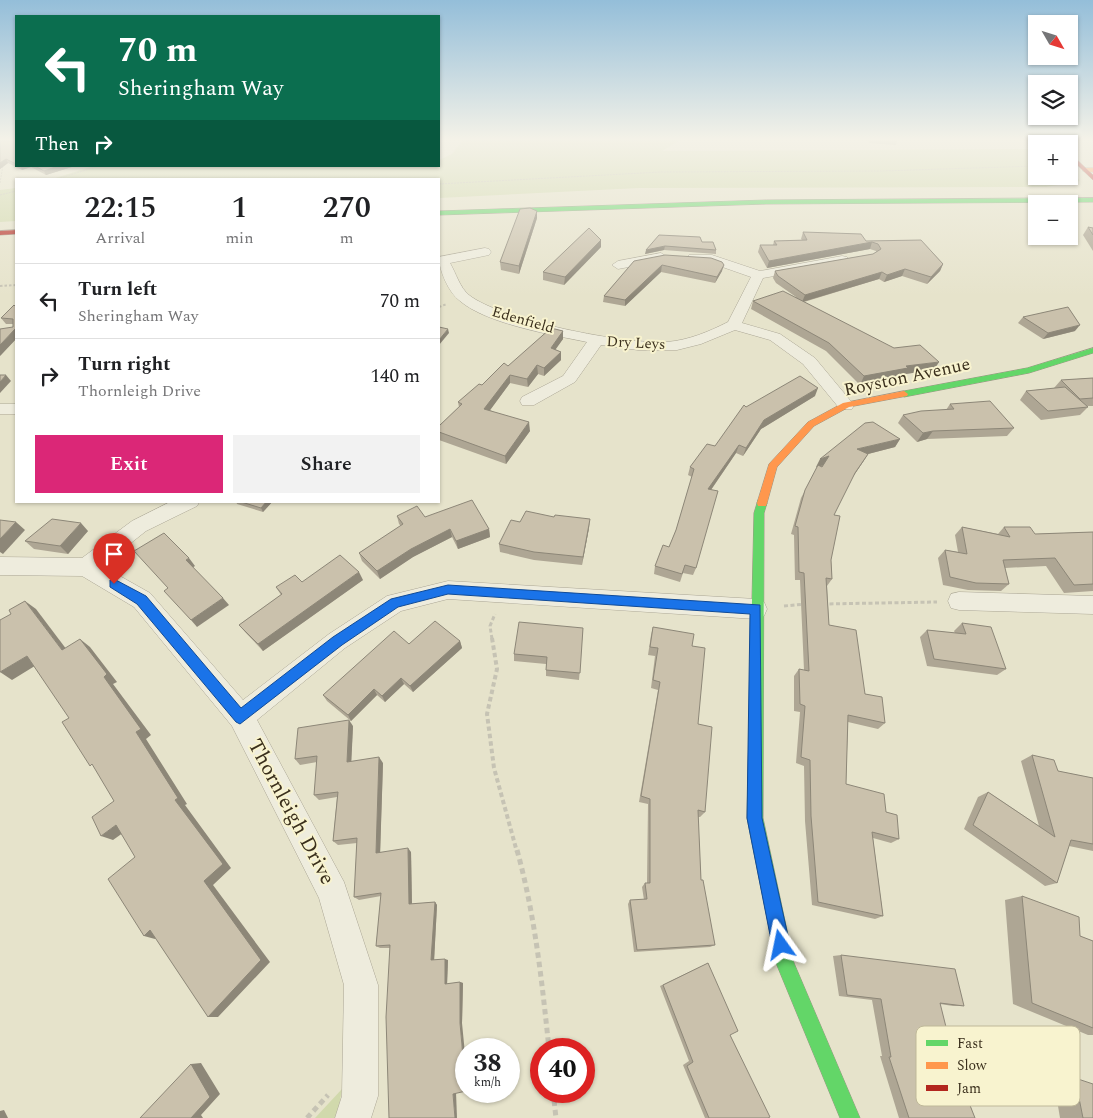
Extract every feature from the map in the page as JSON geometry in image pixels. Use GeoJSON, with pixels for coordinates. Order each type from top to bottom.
{"type":"FeatureCollection","features":[{"type":"Feature","properties":{"kind":"main road"},"geometry":{"type":"LineString","coordinates":[[440,204],[629,196],[834,192]]}},
{"type":"Feature","properties":{"kind":"main road"},"geometry":{"type":"LineString","coordinates":[[853,192],[1028,195]]}},
{"type":"Feature","properties":{"kind":"main road"},"geometry":{"type":"LineString","coordinates":[[1077,195],[1092,192]]}},
{"type":"Feature","properties":{"kind":"main road"},"geometry":{"type":"LineString","coordinates":[[440,213],[672,204],[1028,197]]}},
{"type":"Feature","properties":{"kind":"main road"},"geometry":{"type":"LineString","coordinates":[[1078,197],[1093,200]]}},
{"type":"Feature","properties":{"kind":"main road"},"geometry":{"type":"LineString","coordinates":[[0,232],[15,231]]}},
{"type":"Feature","properties":{"kind":"main road"},"geometry":{"type":"LineString","coordinates":[[0,243],[15,242]]}},
{"type":"Feature","properties":{"kind":"main road","name":"Royston Avenue"},"geometry":{"type":"LineString","coordinates":[[850,1118],[785,963],[754,818],[756,609],[760,513],[772,466],[811,424],[846,406],[1029,370],[1093,350]]}},
{"type":"Feature","properties":{"kind":"street","name":"Edenfield"},"geometry":{"type":"LineString","coordinates":[[485,252],[441,261],[464,298],[493,314],[596,341]]}},
{"type":"Feature","properties":{"kind":"street"},"geometry":{"type":"LineString","coordinates":[[618,265],[664,256],[712,259],[759,275],[860,257]]}},
{"type":"Feature","properties":{"kind":"street"},"geometry":{"type":"LineString","coordinates":[[759,275],[754,281],[734,325],[775,337],[810,361],[846,406]]}},
{"type":"Feature","properties":{"kind":"street","name":"Dry Leys"},"geometry":{"type":"LineString","coordinates":[[528,401],[569,380],[596,341],[655,347],[699,343],[734,325]]}},
{"type":"Feature","properties":{"kind":"street"},"geometry":{"type":"LineString","coordinates":[[0,409],[15,408]]}},
{"type":"Feature","properties":{"kind":"street"},"geometry":{"type":"LineString","coordinates":[[86,567],[139,526],[186,503]]}},
{"type":"Feature","properties":{"kind":"street","name":"Thornleigh Drive"},"geometry":{"type":"LineString","coordinates":[[0,566],[86,567],[142,600],[240,717],[333,893],[361,985],[360,1096],[353,1118]]}},
{"type":"Feature","properties":{"kind":"street"},"geometry":{"type":"LineString","coordinates":[[240,717],[337,641],[395,602],[448,590],[756,609]]}},
{"type":"Feature","properties":{"kind":"street"},"geometry":{"type":"LineString","coordinates":[[959,601],[1038,605],[1093,605]]}},
{"type":"Feature","properties":{"kind":"path"},"geometry":{"type":"LineString","coordinates":[[0,286],[15,285]]}},
{"type":"Feature","properties":{"kind":"path"},"geometry":{"type":"LineString","coordinates":[[819,604],[959,601]]}},
{"type":"Feature","properties":{"kind":"path"},"geometry":{"type":"LineString","coordinates":[[756,609],[810,604]]}},
{"type":"Feature","properties":{"kind":"path"},"geometry":{"type":"LineString","coordinates":[[496,609],[490,626],[497,669],[486,714],[494,768],[524,874],[541,969],[548,1038]]}},
{"type":"Feature","properties":{"kind":"path"},"geometry":{"type":"LineString","coordinates":[[554,1103],[556,1118]]}},
{"type":"Feature","properties":{"kind":"green space"},"geometry":{"type":"Polygon","coordinates":[[[0,192],[15,192],[15,221],[0,222],[0,192]]]}},
{"type":"Feature","properties":{"kind":"green space"},"geometry":{"type":"Polygon","coordinates":[[[440,192],[556,192],[440,198],[440,192]]]}},
{"type":"Feature","properties":{"kind":"green space"},"geometry":{"type":"Polygon","coordinates":[[[342,1089],[337,1118],[315,1118],[342,1089]]]}},
{"type":"Feature","properties":{"kind":"building"},"geometry":{"type":"Polygon","coordinates":[[[530,208],[537,211],[519,266],[500,262],[520,209],[530,208]]]}},
{"type":"Feature","properties":{"kind":"building"},"geometry":{"type":"Polygon","coordinates":[[[1088,227],[1093,228],[1093,235],[1088,227]]]}},
{"type":"Feature","properties":{"kind":"building"},"geometry":{"type":"Polygon","coordinates":[[[589,228],[601,240],[565,277],[543,272],[589,228]]]}},
{"type":"Feature","properties":{"kind":"building"},"geometry":{"type":"Polygon","coordinates":[[[803,232],[861,234],[866,241],[921,240],[943,264],[931,277],[905,269],[887,275],[882,272],[805,295],[778,276],[775,271],[873,254],[881,249],[878,244],[872,242],[769,261],[760,245],[777,245],[774,241],[807,240],[803,232]]]}},
{"type":"Feature","properties":{"kind":"building"},"geometry":{"type":"Polygon","coordinates":[[[659,235],[700,237],[702,242],[713,242],[716,250],[665,246],[646,250],[659,235]]]}},
{"type":"Feature","properties":{"kind":"building"},"geometry":{"type":"Polygon","coordinates":[[[665,255],[711,258],[722,262],[724,265],[717,277],[662,265],[625,300],[604,296],[634,261],[665,255]]]}},
{"type":"Feature","properties":{"kind":"building"},"geometry":{"type":"Polygon","coordinates":[[[783,291],[894,348],[920,345],[939,362],[906,366],[908,368],[864,376],[829,343],[753,301],[783,291]]]}},
{"type":"Feature","properties":{"kind":"building"},"geometry":{"type":"Polygon","coordinates":[[[15,306],[15,329],[0,345],[0,329],[13,327],[13,319],[1,318],[15,306]]]}},
{"type":"Feature","properties":{"kind":"building"},"geometry":{"type":"Polygon","coordinates":[[[1068,307],[1080,325],[1048,333],[1023,317],[1068,307]]]}},
{"type":"Feature","properties":{"kind":"building"},"geometry":{"type":"Polygon","coordinates":[[[440,327],[448,329],[440,339],[440,327]]]}},
{"type":"Feature","properties":{"kind":"building"},"geometry":{"type":"Polygon","coordinates":[[[551,328],[563,331],[551,348],[561,352],[544,368],[537,365],[527,379],[510,375],[484,409],[529,422],[505,456],[440,432],[440,425],[462,404],[458,402],[479,384],[482,385],[504,363],[508,366],[551,328]]]}},
{"type":"Feature","properties":{"kind":"building"},"geometry":{"type":"Polygon","coordinates":[[[0,375],[6,375],[0,382],[0,375]]]}},
{"type":"Feature","properties":{"kind":"building"},"geometry":{"type":"Polygon","coordinates":[[[800,376],[818,388],[764,420],[746,448],[739,445],[708,489],[718,491],[696,568],[685,565],[682,574],[655,566],[663,545],[669,547],[676,530],[694,469],[690,467],[707,444],[715,446],[744,405],[746,407],[800,376]]]}},
{"type":"Feature","properties":{"kind":"building"},"geometry":{"type":"Polygon","coordinates":[[[1093,378],[1093,398],[1080,399],[1061,380],[1093,378]]]}},
{"type":"Feature","properties":{"kind":"building"},"geometry":{"type":"Polygon","coordinates":[[[1065,387],[1088,407],[1048,411],[1026,391],[1065,387]]]}},
{"type":"Feature","properties":{"kind":"building"},"geometry":{"type":"Polygon","coordinates":[[[990,401],[1014,428],[923,433],[903,415],[921,411],[954,409],[950,404],[990,401]]]}},
{"type":"Feature","properties":{"kind":"building"},"geometry":{"type":"Polygon","coordinates":[[[873,422],[900,439],[857,449],[868,454],[855,473],[834,515],[840,516],[831,560],[832,579],[826,578],[829,625],[856,630],[865,694],[882,697],[885,723],[848,715],[846,784],[884,794],[886,812],[897,815],[899,839],[872,832],[883,916],[818,902],[811,816],[810,760],[801,757],[805,706],[800,704],[799,669],[809,671],[804,573],[799,572],[798,527],[795,526],[805,490],[818,465],[822,467],[829,456],[820,459],[865,423],[873,422]]]}},
{"type":"Feature","properties":{"kind":"building"},"geometry":{"type":"Polygon","coordinates":[[[472,500],[489,529],[456,541],[450,529],[411,549],[377,571],[359,553],[403,524],[397,516],[417,506],[425,517],[472,500]]]}},
{"type":"Feature","properties":{"kind":"building"},"geometry":{"type":"Polygon","coordinates":[[[245,503],[265,503],[261,508],[245,503]]]}},
{"type":"Feature","properties":{"kind":"building"},"geometry":{"type":"Polygon","coordinates":[[[526,511],[554,517],[555,515],[590,519],[583,557],[534,552],[499,544],[511,520],[520,522],[526,511]]]}},
{"type":"Feature","properties":{"kind":"building"},"geometry":{"type":"Polygon","coordinates":[[[52,519],[81,523],[60,546],[25,541],[52,519]]]}},
{"type":"Feature","properties":{"kind":"building"},"geometry":{"type":"Polygon","coordinates":[[[0,520],[16,522],[0,539],[0,520]]]}},
{"type":"Feature","properties":{"kind":"building"},"geometry":{"type":"Polygon","coordinates":[[[962,527],[1010,537],[1004,527],[1030,527],[1035,534],[1093,532],[1093,584],[1074,585],[1055,558],[1003,560],[1009,584],[976,583],[950,577],[945,550],[967,554],[962,527]]]}},
{"type":"Feature","properties":{"kind":"building"},"geometry":{"type":"Polygon","coordinates":[[[164,533],[189,558],[186,560],[223,598],[191,620],[164,591],[168,588],[134,551],[164,533]]]}},
{"type":"Feature","properties":{"kind":"building"},"geometry":{"type":"Polygon","coordinates":[[[340,555],[359,572],[258,644],[239,625],[282,594],[276,587],[295,575],[302,582],[340,555]]]}},
{"type":"Feature","properties":{"kind":"building"},"geometry":{"type":"Polygon","coordinates":[[[25,601],[62,650],[80,639],[107,674],[104,677],[141,729],[136,732],[178,798],[175,800],[223,864],[204,881],[261,960],[208,1017],[150,930],[144,936],[108,879],[135,857],[116,825],[101,836],[92,817],[114,801],[92,764],[90,766],[62,722],[69,718],[27,656],[0,672],[0,620],[11,614],[9,610],[25,601]]]}},
{"type":"Feature","properties":{"kind":"building"},"geometry":{"type":"Polygon","coordinates":[[[435,621],[460,641],[410,686],[401,678],[382,696],[374,689],[348,715],[323,695],[394,631],[409,644],[435,621]]]}},
{"type":"Feature","properties":{"kind":"building"},"geometry":{"type":"Polygon","coordinates":[[[519,622],[583,628],[580,673],[546,670],[547,657],[514,654],[519,622]]]}},
{"type":"Feature","properties":{"kind":"building"},"geometry":{"type":"Polygon","coordinates":[[[962,623],[991,627],[1006,669],[934,659],[927,630],[966,634],[962,623]]]}},
{"type":"Feature","properties":{"kind":"building"},"geometry":{"type":"Polygon","coordinates":[[[653,627],[694,634],[692,646],[705,648],[698,724],[712,727],[705,812],[698,810],[701,880],[703,880],[715,945],[637,950],[630,900],[647,899],[645,883],[650,883],[650,799],[641,796],[660,682],[653,680],[658,648],[650,647],[653,627]]]}},
{"type":"Feature","properties":{"kind":"building"},"geometry":{"type":"Polygon","coordinates":[[[349,720],[347,762],[379,757],[376,853],[408,848],[409,904],[435,902],[431,960],[445,959],[445,984],[460,982],[461,1038],[455,1038],[455,1094],[453,1094],[455,1118],[389,1118],[386,1017],[390,945],[376,946],[381,893],[354,897],[357,838],[333,841],[338,792],[314,795],[317,756],[295,759],[298,728],[349,720]]]}},
{"type":"Feature","properties":{"kind":"building"},"geometry":{"type":"Polygon","coordinates":[[[1032,755],[1054,760],[1058,771],[1093,778],[1093,844],[1071,840],[1057,883],[973,825],[988,792],[1055,837],[1032,755]]]}},
{"type":"Feature","properties":{"kind":"building"},"geometry":{"type":"Polygon","coordinates":[[[1022,896],[1079,917],[1080,936],[1093,941],[1093,1028],[1032,1003],[1022,896]]]}},
{"type":"Feature","properties":{"kind":"building"},"geometry":{"type":"Polygon","coordinates":[[[841,955],[955,969],[964,1006],[940,1003],[946,1026],[916,1026],[916,1106],[970,1106],[975,1118],[909,1118],[889,1057],[891,1057],[881,999],[847,995],[841,955]]]}},
{"type":"Feature","properties":{"kind":"building"},"geometry":{"type":"Polygon","coordinates":[[[708,963],[738,1031],[730,1035],[770,1117],[768,1118],[709,1118],[687,1066],[693,1062],[663,985],[708,963]]]}},
{"type":"Feature","properties":{"kind":"building"},"geometry":{"type":"Polygon","coordinates":[[[191,1064],[210,1097],[191,1118],[140,1118],[191,1064]]]}},
{"type":"Feature","properties":{"kind":"building"},"geometry":{"type":"Polygon","coordinates":[[[1080,1080],[1093,1084],[1093,1118],[1083,1118],[1080,1103],[1080,1080]]]}},
{"type":"Feature","properties":{"kind":"traffic: fast"},"geometry":{"type":"LineString","coordinates":[[440,213],[766,202],[1093,200]]}},
{"type":"Feature","properties":{"kind":"traffic: fast"},"geometry":{"type":"LineString","coordinates":[[904,394],[1029,370],[1093,350]]}},
{"type":"Feature","properties":{"kind":"traffic: fast"},"geometry":{"type":"LineString","coordinates":[[762,503],[759,513],[755,818],[785,963],[850,1118]]}},
{"type":"Feature","properties":{"kind":"traffic: slow"},"geometry":{"type":"LineString","coordinates":[[762,503],[772,466],[811,424],[846,405],[904,394]]}},
{"type":"Feature","properties":{"kind":"traffic: jam"},"geometry":{"type":"LineString","coordinates":[[0,233],[15,232]]}},
{"type":"Feature","properties":{"kind":"route"},"geometry":{"type":"LineString","coordinates":[[114,584],[142,600],[240,717],[337,641],[395,602],[448,590],[756,609],[754,818],[781,945]]}}]}
